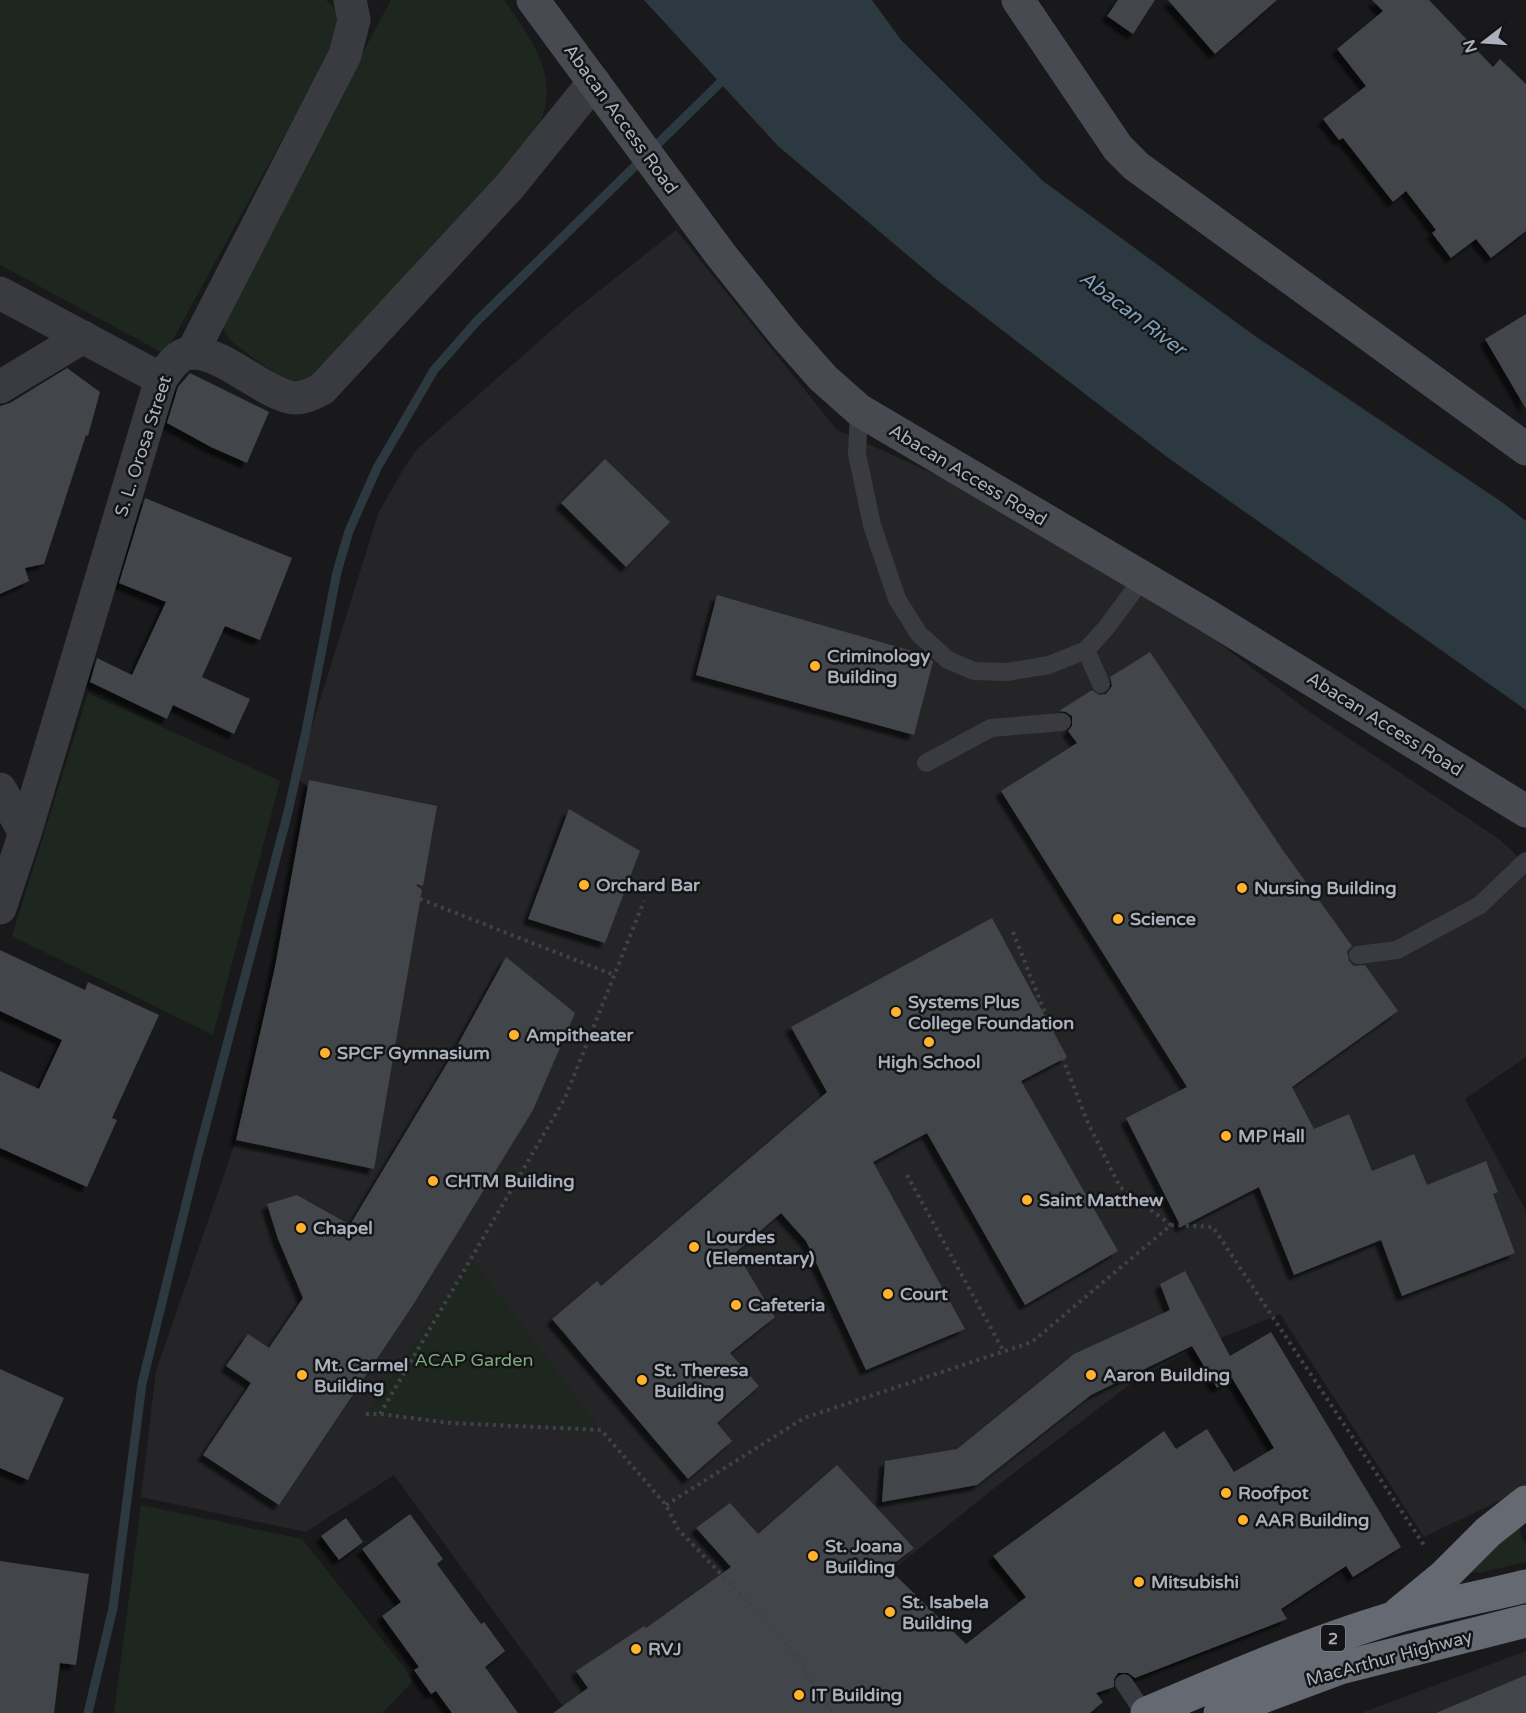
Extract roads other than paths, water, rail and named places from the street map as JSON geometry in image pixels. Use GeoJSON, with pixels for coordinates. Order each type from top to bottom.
{"type":"FeatureCollection","features":[{"type":"Feature","properties":{"kind":"highway"},"geometry":{"type":"LineString","coordinates":[[1394,1617],[1444,1576],[1488,1532],[1526,1502]]}},
{"type":"Feature","properties":{"kind":"highway","name":"MacArthur Highway"},"geometry":{"type":"LineString","coordinates":[[1145,1713],[1243,1672],[1394,1617],[1526,1586]]}},
{"type":"Feature","properties":{"kind":"highway","name":"MacArthur Highway"},"geometry":{"type":"LineString","coordinates":[[1220,1713],[1340,1668],[1526,1621]]}},
{"type":"Feature","properties":{"kind":"street"},"geometry":{"type":"LineString","coordinates":[[350,0],[354,20],[345,55],[192,353],[208,356],[288,396],[295,398],[308,396],[322,389],[510,187],[594,82]]}},
{"type":"Feature","properties":{"kind":"street","name":"Abacan Access Road"},"geometry":{"type":"LineString","coordinates":[[533,0],[721,255],[785,335],[823,378],[859,410],[1203,613],[1526,811]]}},
{"type":"Feature","properties":{"kind":"street"},"geometry":{"type":"LineString","coordinates":[[1018,0],[1118,148],[1136,166],[1526,449]]}},
{"type":"Feature","properties":{"kind":"street"},"geometry":{"type":"LineString","coordinates":[[0,293],[161,379]]}},
{"type":"Feature","properties":{"kind":"street"},"geometry":{"type":"LineString","coordinates":[[0,387],[83,336]]}},
{"type":"Feature","properties":{"kind":"street","name":"S. L. Orosa Street"},"geometry":{"type":"LineString","coordinates":[[0,908],[25,833],[161,379],[173,363],[182,356],[192,353]]}},
{"type":"Feature","properties":{"kind":"street"},"geometry":{"type":"LineString","coordinates":[[0,789],[25,833]]}},
{"type":"Feature","properties":{"kind":"lane"},"geometry":{"type":"LineString","coordinates":[[859,410],[857,454],[872,525],[897,599],[920,634],[948,660],[974,670],[1007,672],[1049,665],[1086,650],[1106,628],[1143,578]]}},
{"type":"Feature","properties":{"kind":"lane"},"geometry":{"type":"LineString","coordinates":[[1086,650],[1101,684]]}},
{"type":"Feature","properties":{"kind":"lane"},"geometry":{"type":"LineString","coordinates":[[926,763],[991,728],[1062,722]]}},
{"type":"Feature","properties":{"kind":"lane"},"geometry":{"type":"LineString","coordinates":[[1358,955],[1397,950],[1480,905],[1526,861]]}},
{"type":"Feature","properties":{"kind":"lane"},"geometry":{"type":"LineString","coordinates":[[1124,1683],[1145,1713]]}},
{"type":"Feature","properties":{"kind":"water","name":"Abacan River"},"geometry":{"type":"Polygon","coordinates":[[[644,0],[872,0],[901,40],[1043,181],[1255,336],[1503,503],[1526,521],[1526,710],[1167,457],[937,280],[778,146],[644,0]]]}},
{"type":"Feature","properties":{"kind":"waterway"},"geometry":{"type":"LineString","coordinates":[[88,1713],[113,1608],[142,1384],[197,1159],[288,812],[337,572],[349,531],[377,468],[434,370],[477,321],[727,76]]}},
{"type":"Feature","properties":{"kind":"place","name":"Criminology Building"},"geometry":{"type":"Point","coordinates":[815,666]}},
{"type":"Feature","properties":{"kind":"place","name":"Orchard Bar"},"geometry":{"type":"Point","coordinates":[584,885]}},
{"type":"Feature","properties":{"kind":"place","name":"Nursing Building"},"geometry":{"type":"Point","coordinates":[1242,888]}},
{"type":"Feature","properties":{"kind":"place","name":"Science"},"geometry":{"type":"Point","coordinates":[1118,919]}},
{"type":"Feature","properties":{"kind":"place","name":"Systems Plus College Foundation"},"geometry":{"type":"Point","coordinates":[896,1012]}},
{"type":"Feature","properties":{"kind":"place","name":"Ampitheater"},"geometry":{"type":"Point","coordinates":[514,1035]}},
{"type":"Feature","properties":{"kind":"place","name":"High School"},"geometry":{"type":"Point","coordinates":[929,1042]}},
{"type":"Feature","properties":{"kind":"place","name":"SPCF Gymnasium"},"geometry":{"type":"Point","coordinates":[325,1053]}},
{"type":"Feature","properties":{"kind":"place","name":"MP Hall"},"geometry":{"type":"Point","coordinates":[1226,1136]}},
{"type":"Feature","properties":{"kind":"place","name":"CHTM Building"},"geometry":{"type":"Point","coordinates":[433,1181]}},
{"type":"Feature","properties":{"kind":"place","name":"Saint Matthew"},"geometry":{"type":"Point","coordinates":[1027,1200]}},
{"type":"Feature","properties":{"kind":"place","name":"Chapel"},"geometry":{"type":"Point","coordinates":[301,1228]}},
{"type":"Feature","properties":{"kind":"place","name":"Lourdes (Elementary)"},"geometry":{"type":"Point","coordinates":[694,1247]}},
{"type":"Feature","properties":{"kind":"place","name":"Court"},"geometry":{"type":"Point","coordinates":[888,1294]}},
{"type":"Feature","properties":{"kind":"place","name":"Cafeteria"},"geometry":{"type":"Point","coordinates":[736,1305]}},
{"type":"Feature","properties":{"kind":"place","name":"Mt. Carmel Building"},"geometry":{"type":"Point","coordinates":[302,1375]}},
{"type":"Feature","properties":{"kind":"place","name":"Aaron Building"},"geometry":{"type":"Point","coordinates":[1091,1375]}},
{"type":"Feature","properties":{"kind":"place","name":"St. Theresa Building"},"geometry":{"type":"Point","coordinates":[642,1380]}},
{"type":"Feature","properties":{"kind":"place","name":"Roofpot"},"geometry":{"type":"Point","coordinates":[1226,1493]}},
{"type":"Feature","properties":{"kind":"place","name":"AAR Building"},"geometry":{"type":"Point","coordinates":[1243,1520]}},
{"type":"Feature","properties":{"kind":"place","name":"St. Joana Building"},"geometry":{"type":"Point","coordinates":[813,1556]}},
{"type":"Feature","properties":{"kind":"place","name":"Mitsubishi"},"geometry":{"type":"Point","coordinates":[1139,1582]}},
{"type":"Feature","properties":{"kind":"place","name":"St. Isabela Building"},"geometry":{"type":"Point","coordinates":[890,1612]}},
{"type":"Feature","properties":{"kind":"place","name":"RVJ"},"geometry":{"type":"Point","coordinates":[636,1649]}},
{"type":"Feature","properties":{"kind":"place","name":"IT Building"},"geometry":{"type":"Point","coordinates":[799,1695]}},
{"type":"Feature","properties":{"kind":"park label","name":"ACAP Garden"},"geometry":{"type":"Point","coordinates":[474,1360]}}]}
